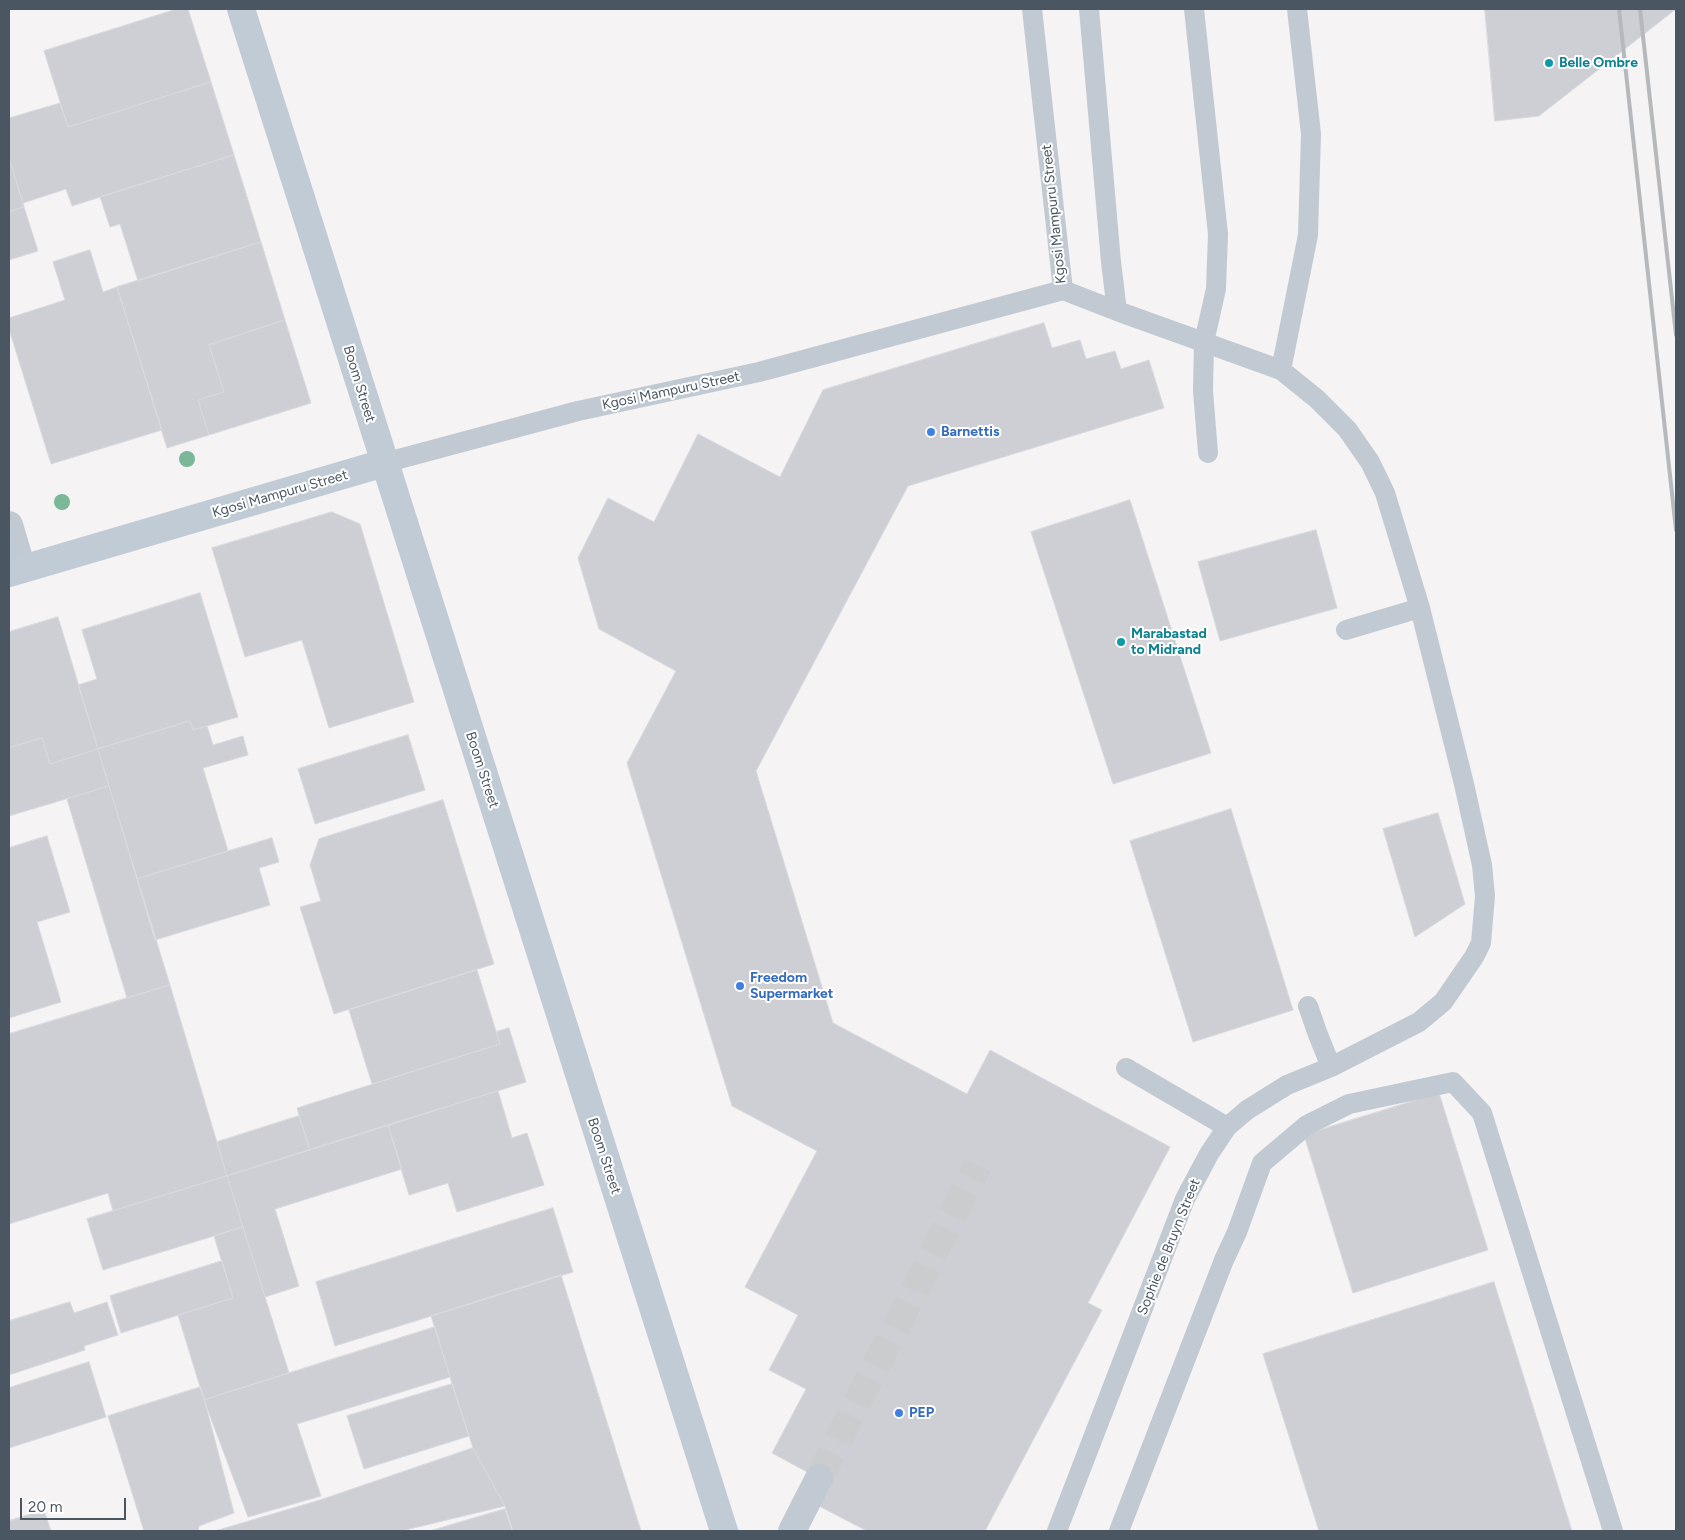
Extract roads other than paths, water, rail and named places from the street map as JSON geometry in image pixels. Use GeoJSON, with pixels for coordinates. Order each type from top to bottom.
{"type":"FeatureCollection","features":[{"type":"Feature","properties":{"kind":"main road","name":"Boom Street"},"geometry":{"type":"LineString","coordinates":[[241,9],[724,1531]]}},
{"type":"Feature","properties":{"kind":"main road","name":"Kgosi Mampuru Street"},"geometry":{"type":"LineString","coordinates":[[16,571],[384,463]]}},
{"type":"Feature","properties":{"kind":"street"},"geometry":{"type":"LineString","coordinates":[[9,525],[16,571]]}},
{"type":"Feature","properties":{"kind":"street"},"geometry":{"type":"LineString","coordinates":[[792,1531],[819,1478]]}},
{"type":"Feature","properties":{"kind":"lane","name":"Kgosi Mampuru Street"},"geometry":{"type":"LineString","coordinates":[[384,463],[578,411],[758,372],[1063,290],[1032,9]]}},
{"type":"Feature","properties":{"kind":"lane"},"geometry":{"type":"LineString","coordinates":[[1089,9],[1117,312]]}},
{"type":"Feature","properties":{"kind":"lane"},"geometry":{"type":"LineString","coordinates":[[1194,9],[1218,234],[1216,289],[1204,342],[1203,391],[1208,453]]}},
{"type":"Feature","properties":{"kind":"lane"},"geometry":{"type":"LineString","coordinates":[[1281,370],[1308,235],[1311,134],[1297,9]]}},
{"type":"Feature","properties":{"kind":"lane"},"geometry":{"type":"LineString","coordinates":[[1063,290],[1117,312],[1281,370],[1317,399],[1347,429],[1370,462],[1385,493],[1420,608],[1346,630]]}},
{"type":"Feature","properties":{"kind":"lane","name":"Sophie de Bruyn Street"},"geometry":{"type":"LineString","coordinates":[[1058,1531],[1185,1199],[1226,1127],[1247,1110],[1287,1085],[1331,1068],[1419,1022],[1442,1002],[1474,957],[1481,942],[1485,896],[1482,865],[1420,608]]}},
{"type":"Feature","properties":{"kind":"lane"},"geometry":{"type":"LineString","coordinates":[[1308,1006],[1316,1032],[1331,1068]]}},
{"type":"Feature","properties":{"kind":"lane"},"geometry":{"type":"LineString","coordinates":[[1126,1068],[1226,1127]]}},
{"type":"Feature","properties":{"kind":"lane"},"geometry":{"type":"LineString","coordinates":[[1119,1531],[1224,1260],[1237,1232],[1262,1163],[1307,1125],[1349,1104],[1453,1082],[1482,1113],[1613,1531]]}},
{"type":"Feature","properties":{"kind":"tunnel"},"geometry":{"type":"LineString","coordinates":[[819,1478],[978,1165]]}},
{"type":"Feature","properties":{"kind":"railway"},"geometry":{"type":"LineString","coordinates":[[1619,9],[1676,530]]}},
{"type":"Feature","properties":{"kind":"railway"},"geometry":{"type":"LineString","coordinates":[[1640,9],[1676,335]]}},
{"type":"Feature","properties":{"kind":"place","name":"Belle Ombre"},"geometry":{"type":"Point","coordinates":[1549,63]}},
{"type":"Feature","properties":{"kind":"place","name":"Barnettis"},"geometry":{"type":"Point","coordinates":[931,432]}},
{"type":"Feature","properties":{"kind":"place","name":"Marabastad to Midrand"},"geometry":{"type":"Point","coordinates":[1121,642]}},
{"type":"Feature","properties":{"kind":"place","name":"Freedom Supermarket"},"geometry":{"type":"Point","coordinates":[740,986]}},
{"type":"Feature","properties":{"kind":"place","name":"PEP"},"geometry":{"type":"Point","coordinates":[899,1413]}}]}
